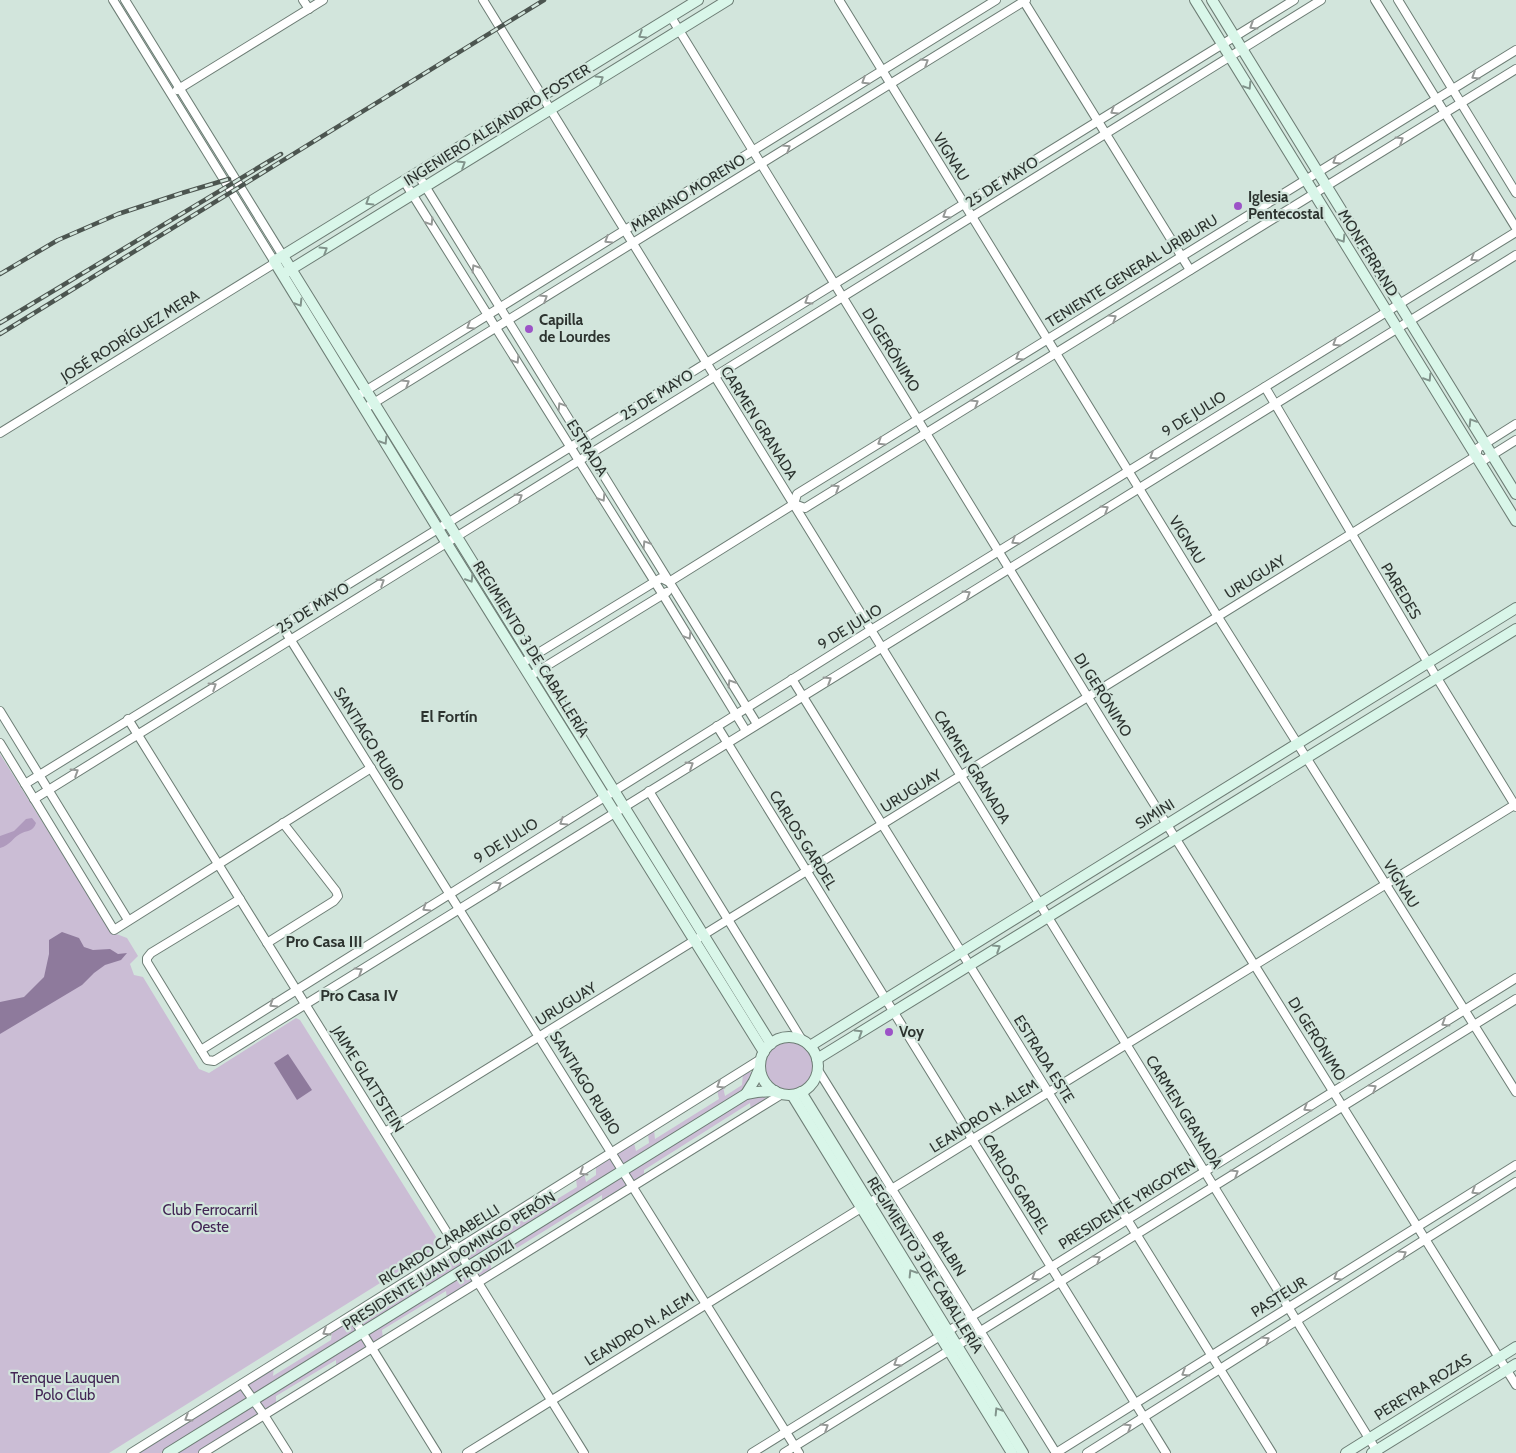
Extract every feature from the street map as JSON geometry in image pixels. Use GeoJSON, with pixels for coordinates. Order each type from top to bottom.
{"type":"FeatureCollection","features":[{"type":"Feature","properties":{"kind":"street"},"geometry":{"type":"LineString","coordinates":[[113,0],[232,193],[277,260]]}},
{"type":"Feature","properties":{"kind":"street"},"geometry":{"type":"LineString","coordinates":[[125,0],[240,187],[277,260]]}},
{"type":"Feature","properties":{"kind":"street"},"geometry":{"type":"LineString","coordinates":[[303,0],[309,9]]}},
{"type":"Feature","properties":{"kind":"street"},"geometry":{"type":"LineString","coordinates":[[171,94],[323,0]]}},
{"type":"Feature","properties":{"kind":"street","name":"CARMEN GRANADA"},"geometry":{"type":"LineString","coordinates":[[483,0],[1376,1452]]}},
{"type":"Feature","properties":{"kind":"street","name":"INGENIERO ALEJANDRO FOSTER"},"geometry":{"type":"LineString","coordinates":[[277,260],[698,0]]}},
{"type":"Feature","properties":{"kind":"street","name":"INGENIERO ALEJANDRO FOSTER"},"geometry":{"type":"LineString","coordinates":[[287,272],[728,0]]}},
{"type":"Feature","properties":{"kind":"street","name":"VIGNAU"},"geometry":{"type":"LineString","coordinates":[[839,0],[1128,471],[1516,1092]]}},
{"type":"Feature","properties":{"kind":"street","name":"MARIANO MORENO"},"geometry":{"type":"LineString","coordinates":[[361,393],[996,0]]}},
{"type":"Feature","properties":{"kind":"street"},"geometry":{"type":"LineString","coordinates":[[1024,0],[1190,270]]}},
{"type":"Feature","properties":{"kind":"street","name":"MARIANO MORENO"},"geometry":{"type":"LineString","coordinates":[[369,406],[1024,0]]}},
{"type":"Feature","properties":{"kind":"street","name":"MONFERRAND"},"geometry":{"type":"LineString","coordinates":[[1195,0],[1516,521]]}},
{"type":"Feature","properties":{"kind":"street","name":"MONFERRAND"},"geometry":{"type":"LineString","coordinates":[[1212,0],[1516,494]]}},
{"type":"Feature","properties":{"kind":"street","name":"25 DE MAYO"},"geometry":{"type":"LineString","coordinates":[[25,784],[1294,0]]}},
{"type":"Feature","properties":{"kind":"street","name":"25 DE MAYO"},"geometry":{"type":"LineString","coordinates":[[34,799],[1321,0]]}},
{"type":"Feature","properties":{"kind":"street"},"geometry":{"type":"LineString","coordinates":[[1375,0],[1516,230]]}},
{"type":"Feature","properties":{"kind":"street"},"geometry":{"type":"LineString","coordinates":[[1398,0],[1516,193]]}},
{"type":"Feature","properties":{"kind":"street","name":"DI GERÓNIMO"},"geometry":{"type":"LineString","coordinates":[[671,17],[1088,697],[1516,1385]]}},
{"type":"Feature","properties":{"kind":"street","name":"TENIENTE GENERAL URIBURU"},"geometry":{"type":"LineString","coordinates":[[669,582],[794,504],[797,494],[1516,50]]}},
{"type":"Feature","properties":{"kind":"street","name":"TENIENTE GENERAL URIBURU"},"geometry":{"type":"LineString","coordinates":[[794,504],[805,508],[1516,69]]}},
{"type":"Feature","properties":{"kind":"street","name":"ESTRADA"},"geometry":{"type":"LineString","coordinates":[[417,173],[757,724]]}},
{"type":"Feature","properties":{"kind":"street","name":"ESTRADA"},"geometry":{"type":"LineString","coordinates":[[404,181],[746,731]]}},
{"type":"Feature","properties":{"kind":"street","name":"9 DE JULIO"},"geometry":{"type":"LineString","coordinates":[[200,1050],[735,714],[1387,312],[1516,230]]}},
{"type":"Feature","properties":{"kind":"street"},"geometry":{"type":"LineString","coordinates":[[240,899],[151,954],[147,962],[207,1060],[214,1061],[1516,255]]}},
{"type":"Feature","properties":{"kind":"street","name":"REGIMIENTO 3 DE CABALLERÍA"},"geometry":{"type":"LineString","coordinates":[[277,260],[287,272],[699,938],[764,1055]]}},
{"type":"Feature","properties":{"kind":"street","name":"JOSÉ RODRÍGUEZ MERA"},"geometry":{"type":"LineString","coordinates":[[0,433],[277,260]]}},
{"type":"Feature","properties":{"kind":"street","name":"PAREDES"},"geometry":{"type":"LineString","coordinates":[[1265,387],[1437,678],[1516,805]]}},
{"type":"Feature","properties":{"kind":"street","name":"URUGUAY"},"geometry":{"type":"LineString","coordinates":[[385,1132],[1476,456],[1478,448],[1516,424]]}},
{"type":"Feature","properties":{"kind":"street","name":"URUGUAY"},"geometry":{"type":"LineString","coordinates":[[1476,456],[1484,460],[1516,440]]}},
{"type":"Feature","properties":{"kind":"street"},"geometry":{"type":"LineString","coordinates":[[527,661],[661,578],[669,582],[670,590],[663,595],[535,674]]}},
{"type":"Feature","properties":{"kind":"street","name":"SIMINI"},"geometry":{"type":"LineString","coordinates":[[806,1043],[886,999],[1516,608]]}},
{"type":"Feature","properties":{"kind":"street","name":"SANTIAGO RUBIO"},"geometry":{"type":"LineString","coordinates":[[282,626],[797,1449]]}},
{"type":"Feature","properties":{"kind":"street"},"geometry":{"type":"LineString","coordinates":[[817,1059],[1516,629]]}},
{"type":"Feature","properties":{"kind":"street","name":"ESTRADA ESTE"},"geometry":{"type":"LineString","coordinates":[[792,679],[1272,1453]]}},
{"type":"Feature","properties":{"kind":"street"},"geometry":{"type":"LineString","coordinates":[[0,711],[128,920]]}},
{"type":"Feature","properties":{"kind":"street","name":"JAIME GLATTSTEIN"},"geometry":{"type":"LineString","coordinates":[[128,719],[584,1453]]}},
{"type":"Feature","properties":{"kind":"street","name":"CARLOS GARDEL"},"geometry":{"type":"LineString","coordinates":[[717,726],[1166,1453]]}},
{"type":"Feature","properties":{"kind":"street"},"geometry":{"type":"LineString","coordinates":[[0,743],[114,930],[371,768]]}},
{"type":"Feature","properties":{"kind":"street"},"geometry":{"type":"LineString","coordinates":[[649,791],[728,920],[817,1059],[818,1070],[815,1079],[809,1087],[788,1093],[766,1083],[762,1075],[764,1055]]}},
{"type":"Feature","properties":{"kind":"street","name":"LEANDRO N. ALEM"},"geometry":{"type":"LineString","coordinates":[[467,1453],[892,1188],[1516,805]]}},
{"type":"Feature","properties":{"kind":"street"},"geometry":{"type":"LineString","coordinates":[[267,942],[334,901],[338,896],[283,823]]}},
{"type":"Feature","properties":{"kind":"street","name":"PRESIDENTE YRIGOYEN"},"geometry":{"type":"LineString","coordinates":[[752,1453],[1516,978]]}},
{"type":"Feature","properties":{"kind":"street","name":"PRESIDENTE YRIGOYEN"},"geometry":{"type":"LineString","coordinates":[[784,1453],[797,1449],[980,1331],[1516,999]]}},
{"type":"Feature","properties":{"kind":"street"},"geometry":{"type":"LineString","coordinates":[[746,1094],[754,1081],[764,1055],[778,1040],[794,1038],[806,1043]]}},
{"type":"Feature","properties":{"kind":"street","name":"RICARDO CARABELLI"},"geometry":{"type":"LineString","coordinates":[[131,1453],[458,1250],[764,1055]]}},
{"type":"Feature","properties":{"kind":"street","name":"BALBIN"},"geometry":{"type":"LineString","coordinates":[[818,1070],[1056,1453]]}},
{"type":"Feature","properties":{"kind":"street","name":"PRESIDENTE JUAN DOMINGO PERÓN"},"geometry":{"type":"LineString","coordinates":[[168,1453],[746,1094],[757,1092],[788,1093]]}},
{"type":"Feature","properties":{"kind":"street","name":"REGIMIENTO 3 DE CABALLERÍA"},"geometry":{"type":"LineString","coordinates":[[788,1093],[865,1205],[944,1334],[1023,1453]]}},
{"type":"Feature","properties":{"kind":"street","name":"FRONDIZI"},"geometry":{"type":"LineString","coordinates":[[203,1453],[633,1186],[788,1093]]}},
{"type":"Feature","properties":{"kind":"street","name":"PASTEUR"},"geometry":{"type":"LineString","coordinates":[[1056,1453],[1516,1165]]}},
{"type":"Feature","properties":{"kind":"street","name":"PASTEUR"},"geometry":{"type":"LineString","coordinates":[[1087,1453],[1516,1182]]}},
{"type":"Feature","properties":{"kind":"street"},"geometry":{"type":"LineString","coordinates":[[352,1316],[437,1453]]}},
{"type":"Feature","properties":{"kind":"street","name":"REGIMIENTO 3 DE CABALLERÍA"},"geometry":{"type":"LineString","coordinates":[[953,1348],[1012,1453]]}},
{"type":"Feature","properties":{"kind":"street","name":"PEREYRA ROZAS"},"geometry":{"type":"LineString","coordinates":[[1346,1453],[1516,1348]]}},
{"type":"Feature","properties":{"kind":"street","name":"PEREYRA ROZAS"},"geometry":{"type":"LineString","coordinates":[[1376,1452],[1516,1364]]}},
{"type":"Feature","properties":{"kind":"street"},"geometry":{"type":"LineString","coordinates":[[242,1384],[288,1453]]}},
{"type":"Feature","properties":{"kind":"green space","name":"Club Ferrocarril Oeste"},"geometry":{"type":"Polygon","coordinates":[[[0,754],[111,932],[127,938],[138,956],[130,964],[134,975],[143,977],[199,1069],[209,1073],[296,1018],[300,1020],[438,1240],[436,1248],[109,1453],[0,1453],[0,754]]]}},
{"type":"Feature","properties":{"kind":"green space"},"geometry":{"type":"Polygon","coordinates":[[[789,1041],[798,1043],[809,1052],[814,1066],[812,1075],[803,1086],[789,1091],[780,1089],[769,1080],[764,1066],[766,1057],[775,1046],[789,1041]]]}},
{"type":"Feature","properties":{"kind":"green space"},"geometry":{"type":"Polygon","coordinates":[[[748,1071],[752,1075],[744,1091],[161,1453],[136,1453],[274,1367],[273,1376],[331,1340],[332,1331],[378,1302],[379,1310],[422,1283],[423,1275],[427,1271],[428,1279],[441,1270],[442,1262],[485,1235],[485,1243],[494,1238],[495,1230],[500,1226],[500,1234],[577,1187],[576,1179],[584,1173],[586,1182],[596,1175],[596,1166],[634,1143],[636,1151],[649,1143],[648,1133],[654,1130],[655,1139],[719,1099],[717,1090],[723,1087],[725,1096],[742,1085],[743,1074],[748,1071]]]}},
{"type":"Feature","properties":{"kind":"green space"},"geometry":{"type":"Polygon","coordinates":[[[763,1095],[766,1099],[764,1102],[751,1111],[750,1103],[644,1170],[644,1177],[602,1202],[602,1195],[491,1264],[491,1271],[447,1299],[446,1291],[382,1330],[383,1339],[336,1368],[336,1360],[276,1396],[276,1405],[199,1453],[175,1453],[747,1098],[763,1095]]]}},
{"type":"Feature","properties":{"kind":"shaded area"},"geometry":{"type":"Polygon","coordinates":[[[32,818],[36,823],[33,828],[0,848],[0,836],[14,831],[26,819],[32,818]]]}},
{"type":"Feature","properties":{"kind":"shaded area"},"geometry":{"type":"Polygon","coordinates":[[[62,932],[79,938],[84,947],[93,950],[110,949],[118,954],[127,953],[121,960],[105,965],[82,985],[0,1034],[0,1002],[24,997],[44,977],[49,954],[49,940],[62,932]]]}},
{"type":"Feature","properties":{"kind":"shaded area"},"geometry":{"type":"Polygon","coordinates":[[[288,1054],[312,1090],[297,1100],[274,1063],[288,1054]]]}},
{"type":"Feature","properties":{"kind":"railway"},"geometry":{"type":"LineString","coordinates":[[0,334],[544,0]]}},
{"type":"Feature","properties":{"kind":"railway"},"geometry":{"type":"LineString","coordinates":[[0,323],[281,154]]}},
{"type":"Feature","properties":{"kind":"railway"},"geometry":{"type":"LineString","coordinates":[[0,274],[58,240],[118,214],[229,179]]}},
{"type":"Feature","properties":{"kind":"place","name":"Iglesia Pentecostal"},"geometry":{"type":"Point","coordinates":[1238,206]}},
{"type":"Feature","properties":{"kind":"place","name":"Capilla de Lourdes"},"geometry":{"type":"Point","coordinates":[529,329]}},
{"type":"Feature","properties":{"kind":"place","name":"Voy"},"geometry":{"type":"Point","coordinates":[889,1032]}},
{"type":"Feature","properties":{"kind":"district","name":"El Fortín"},"geometry":{"type":"Point","coordinates":[449,716]}},
{"type":"Feature","properties":{"kind":"district","name":"Pro Casa III"},"geometry":{"type":"Point","coordinates":[324,941]}},
{"type":"Feature","properties":{"kind":"district","name":"Pro Casa IV"},"geometry":{"type":"Point","coordinates":[359,995]}},
{"type":"Feature","properties":{"kind":"park label","name":"Trenque Lauquen Polo Club"},"geometry":{"type":"Point","coordinates":[65,1386]}}]}
